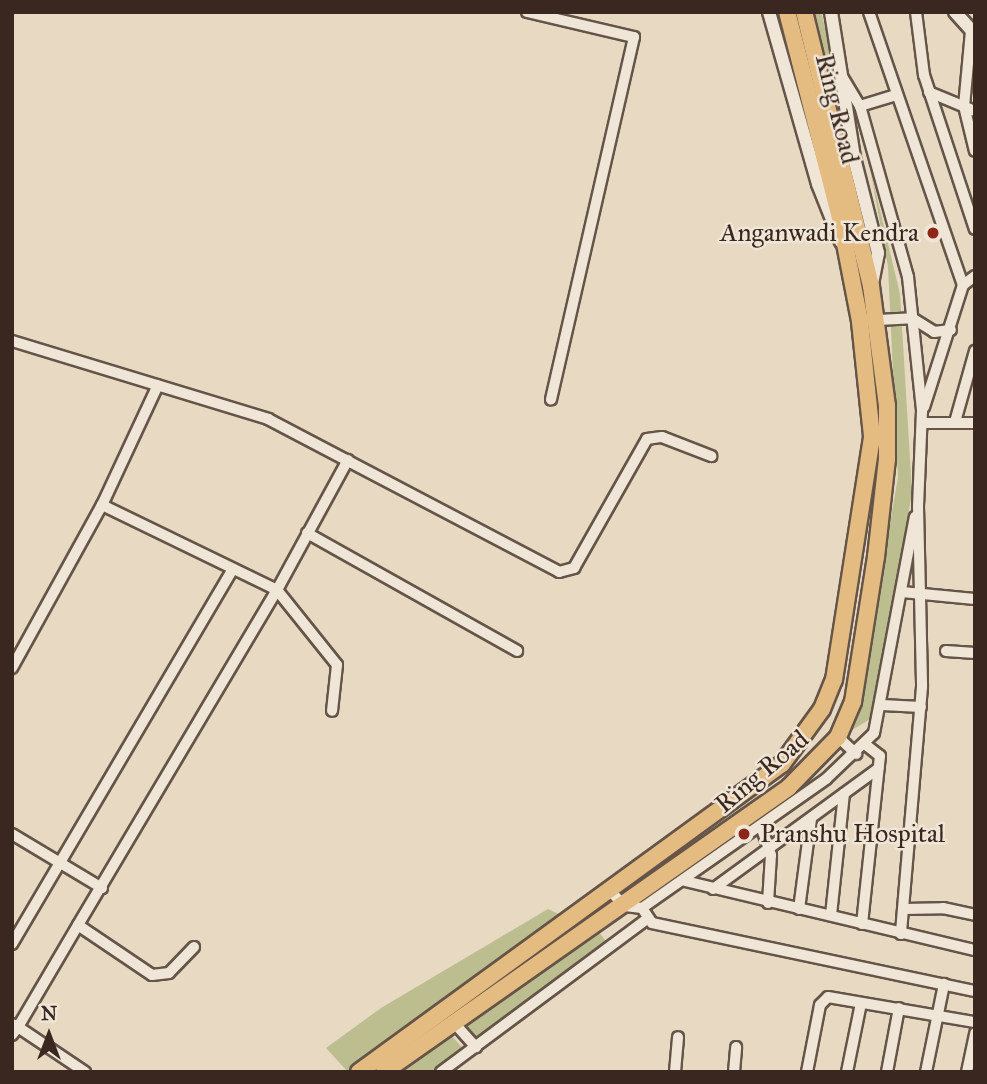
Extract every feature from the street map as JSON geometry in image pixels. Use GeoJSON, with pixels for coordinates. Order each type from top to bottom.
{"type":"FeatureCollection","features":[{"type":"Feature","properties":{"kind":"main road","name":"Ring Road"},"geometry":{"type":"LineString","coordinates":[[384,1072],[456,1025],[789,787],[838,737],[859,672],[887,459],[878,320],[871,286],[847,217],[787,12]]}},
{"type":"Feature","properties":{"kind":"main road"},"geometry":{"type":"LineString","coordinates":[[804,12],[847,217]]}},
{"type":"Feature","properties":{"kind":"main road","name":"Ring Road"},"geometry":{"type":"LineString","coordinates":[[359,1072],[611,892],[782,764],[822,709],[834,680],[872,436],[860,321],[841,243],[847,217]]}},
{"type":"Feature","properties":{"kind":"street"},"geometry":{"type":"LineString","coordinates":[[527,12],[634,37],[551,400]]}},
{"type":"Feature","properties":{"kind":"street"},"geometry":{"type":"LineString","coordinates":[[769,12],[818,184],[841,243]]}},
{"type":"Feature","properties":{"kind":"street"},"geometry":{"type":"LineString","coordinates":[[831,12],[854,158],[878,253],[871,286]]}},
{"type":"Feature","properties":{"kind":"street"},"geometry":{"type":"LineString","coordinates":[[869,12],[963,285],[951,330],[922,411]]}},
{"type":"Feature","properties":{"kind":"street"},"geometry":{"type":"LineString","coordinates":[[916,12],[929,92],[975,229]]}},
{"type":"Feature","properties":{"kind":"street"},"geometry":{"type":"LineString","coordinates":[[955,12],[973,33],[964,106],[975,151]]}},
{"type":"Feature","properties":{"kind":"street"},"geometry":{"type":"LineString","coordinates":[[843,78],[860,106],[908,277],[923,423],[918,507],[922,594],[920,707],[901,934]]}},
{"type":"Feature","properties":{"kind":"street"},"geometry":{"type":"LineString","coordinates":[[929,92],[975,111]]}},
{"type":"Feature","properties":{"kind":"street"},"geometry":{"type":"LineString","coordinates":[[860,106],[897,95]]}},
{"type":"Feature","properties":{"kind":"street"},"geometry":{"type":"LineString","coordinates":[[963,285],[975,276]]}},
{"type":"Feature","properties":{"kind":"street"},"geometry":{"type":"LineString","coordinates":[[878,320],[912,318],[934,332],[951,330]]}},
{"type":"Feature","properties":{"kind":"street"},"geometry":{"type":"LineString","coordinates":[[12,341],[268,419],[565,573],[574,568],[647,439],[662,437],[711,456]]}},
{"type":"Feature","properties":{"kind":"street"},"geometry":{"type":"LineString","coordinates":[[955,422],[975,351]]}},
{"type":"Feature","properties":{"kind":"street"},"geometry":{"type":"LineString","coordinates":[[12,668],[102,505],[158,385]]}},
{"type":"Feature","properties":{"kind":"street"},"geometry":{"type":"LineString","coordinates":[[923,423],[975,423]]}},
{"type":"Feature","properties":{"kind":"street"},"geometry":{"type":"LineString","coordinates":[[85,1072],[14,1029],[102,888],[277,590],[348,460]]}},
{"type":"Feature","properties":{"kind":"street"},"geometry":{"type":"LineString","coordinates":[[102,505],[277,590],[337,665],[332,711]]}},
{"type":"Feature","properties":{"kind":"street"},"geometry":{"type":"LineString","coordinates":[[611,892],[625,906],[642,908],[685,881],[761,826],[866,745],[882,705],[918,507]]}},
{"type":"Feature","properties":{"kind":"street"},"geometry":{"type":"LineString","coordinates":[[307,533],[517,651]]}},
{"type":"Feature","properties":{"kind":"street"},"geometry":{"type":"LineString","coordinates":[[12,944],[232,570]]}},
{"type":"Feature","properties":{"kind":"street"},"geometry":{"type":"LineString","coordinates":[[902,592],[975,599]]}},
{"type":"Feature","properties":{"kind":"street"},"geometry":{"type":"LineString","coordinates":[[946,651],[975,653]]}},
{"type":"Feature","properties":{"kind":"street"},"geometry":{"type":"LineString","coordinates":[[882,705],[920,707]]}},
{"type":"Feature","properties":{"kind":"street"},"geometry":{"type":"LineString","coordinates":[[838,737],[856,754]]}},
{"type":"Feature","properties":{"kind":"street"},"geometry":{"type":"LineString","coordinates":[[862,923],[880,756],[866,745]]}},
{"type":"Feature","properties":{"kind":"street"},"geometry":{"type":"LineString","coordinates":[[713,890],[879,768]]}},
{"type":"Feature","properties":{"kind":"street"},"geometry":{"type":"LineString","coordinates":[[831,915],[844,794]]}},
{"type":"Feature","properties":{"kind":"street"},"geometry":{"type":"LineString","coordinates":[[799,909],[811,819]]}},
{"type":"Feature","properties":{"kind":"street"},"geometry":{"type":"LineString","coordinates":[[761,826],[770,848],[768,903]]}},
{"type":"Feature","properties":{"kind":"street"},"geometry":{"type":"LineString","coordinates":[[14,836],[102,888]]}},
{"type":"Feature","properties":{"kind":"street"},"geometry":{"type":"LineString","coordinates":[[685,881],[713,890],[975,950]]}},
{"type":"Feature","properties":{"kind":"street"},"geometry":{"type":"LineString","coordinates":[[642,908],[648,919],[975,990]]}},
{"type":"Feature","properties":{"kind":"street"},"geometry":{"type":"LineString","coordinates":[[904,909],[943,908],[975,915]]}},
{"type":"Feature","properties":{"kind":"street"},"geometry":{"type":"LineString","coordinates":[[441,1072],[648,919]]}},
{"type":"Feature","properties":{"kind":"street"},"geometry":{"type":"LineString","coordinates":[[78,925],[152,975],[169,973],[194,947]]}},
{"type":"Feature","properties":{"kind":"street"},"geometry":{"type":"LineString","coordinates":[[926,1072],[944,984]]}},
{"type":"Feature","properties":{"kind":"street"},"geometry":{"type":"LineString","coordinates":[[807,1072],[823,1000],[834,997],[975,1022]]}},
{"type":"Feature","properties":{"kind":"street"},"geometry":{"type":"LineString","coordinates":[[847,1072],[861,1003]]}},
{"type":"Feature","properties":{"kind":"street"},"geometry":{"type":"LineString","coordinates":[[887,1072],[899,1008]]}},
{"type":"Feature","properties":{"kind":"street"},"geometry":{"type":"LineString","coordinates":[[456,1025],[476,1047]]}},
{"type":"Feature","properties":{"kind":"street"},"geometry":{"type":"LineString","coordinates":[[967,1072],[975,1033]]}},
{"type":"Feature","properties":{"kind":"street"},"geometry":{"type":"LineString","coordinates":[[675,1072],[678,1037]]}},
{"type":"Feature","properties":{"kind":"street"},"geometry":{"type":"LineString","coordinates":[[734,1072],[736,1047]]}},
{"type":"Feature","properties":{"kind":"green space"},"geometry":{"type":"Polygon","coordinates":[[[807,12],[821,12],[836,71],[854,190],[807,12]]]}},
{"type":"Feature","properties":{"kind":"green space"},"geometry":{"type":"Polygon","coordinates":[[[870,168],[900,294],[912,492],[875,716],[849,732],[867,658],[898,477],[888,267],[870,168]]]}},
{"type":"Feature","properties":{"kind":"green space"},"geometry":{"type":"Polygon","coordinates":[[[548,909],[571,920],[359,1072],[348,1072],[326,1048],[381,1008],[548,909]]]}},
{"type":"Feature","properties":{"kind":"green space"},"geometry":{"type":"Polygon","coordinates":[[[595,927],[611,948],[476,1047],[456,1025],[595,927]]]}},
{"type":"Feature","properties":{"kind":"green space"},"geometry":{"type":"Polygon","coordinates":[[[451,1035],[467,1053],[441,1072],[402,1072],[451,1035]]]}},
{"type":"Feature","properties":{"kind":"place","name":"Anganwadi Kendra"},"geometry":{"type":"Point","coordinates":[933,233]}},
{"type":"Feature","properties":{"kind":"place","name":"Pranshu Hospital"},"geometry":{"type":"Point","coordinates":[744,834]}}]}
